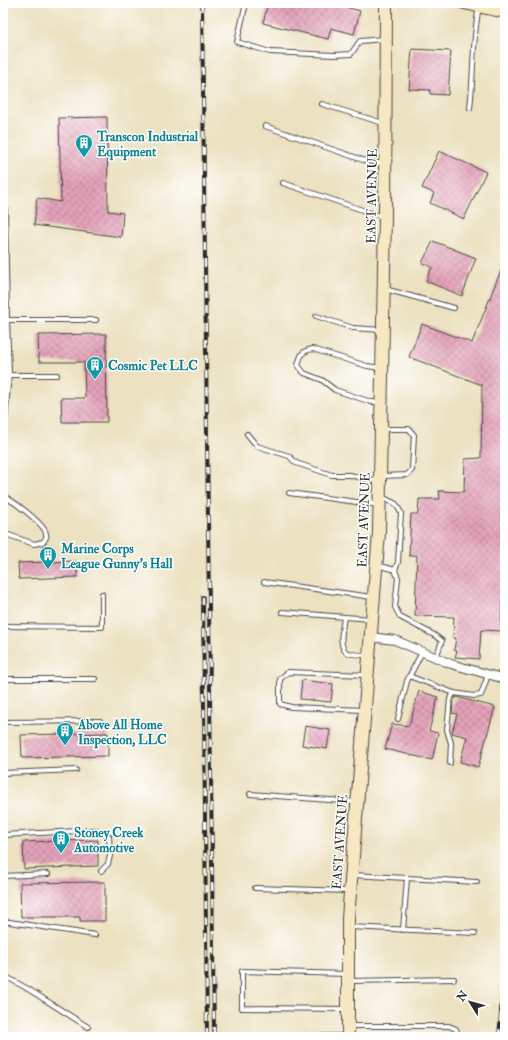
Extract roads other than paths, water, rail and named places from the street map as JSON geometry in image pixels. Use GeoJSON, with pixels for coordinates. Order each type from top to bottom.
{"type":"FeatureCollection","features":[{"type":"Feature","properties":{"kind":"street","name":"EAST AVENUE"},"geometry":{"type":"LineString","coordinates":[[348,1033],[348,927],[350,891],[369,637],[379,533],[385,217],[386,3]]}},
{"type":"Feature","properties":{"kind":"street"},"geometry":{"type":"LineString","coordinates":[[464,3],[505,12]]}},
{"type":"Feature","properties":{"kind":"street"},"geometry":{"type":"LineString","coordinates":[[3,208],[7,375],[3,422]]}},
{"type":"Feature","properties":{"kind":"street"},"geometry":{"type":"LineString","coordinates":[[369,637],[395,640],[451,664],[505,680]]}},
{"type":"Feature","properties":{"kind":"lane"},"geometry":{"type":"LineString","coordinates":[[246,3],[237,42],[270,52],[334,55],[351,54],[360,41],[386,39]]}},
{"type":"Feature","properties":{"kind":"lane"},"geometry":{"type":"LineString","coordinates":[[470,108],[473,86],[476,25],[479,6]]}},
{"type":"Feature","properties":{"kind":"lane"},"geometry":{"type":"LineString","coordinates":[[322,104],[386,124]]}},
{"type":"Feature","properties":{"kind":"lane"},"geometry":{"type":"LineString","coordinates":[[265,126],[363,160],[385,165]]}},
{"type":"Feature","properties":{"kind":"lane"},"geometry":{"type":"LineString","coordinates":[[283,183],[385,217]]}},
{"type":"Feature","properties":{"kind":"lane"},"geometry":{"type":"LineString","coordinates":[[383,288],[454,308]]}},
{"type":"Feature","properties":{"kind":"lane"},"geometry":{"type":"LineString","coordinates":[[316,316],[353,328],[382,330]]}},
{"type":"Feature","properties":{"kind":"lane"},"geometry":{"type":"LineString","coordinates":[[5,320],[96,320]]}},
{"type":"Feature","properties":{"kind":"lane"},"geometry":{"type":"LineString","coordinates":[[381,402],[371,402],[335,390],[322,380],[304,373],[298,365],[301,354],[306,350],[313,349],[366,366],[382,368]]}},
{"type":"Feature","properties":{"kind":"lane"},"geometry":{"type":"LineString","coordinates":[[7,375],[57,375]]}},
{"type":"Feature","properties":{"kind":"lane"},"geometry":{"type":"LineString","coordinates":[[247,434],[257,446],[289,456],[296,463],[332,475],[350,475],[370,480],[408,475],[412,470],[414,435],[409,429],[380,429]]}},
{"type":"Feature","properties":{"kind":"lane"},"geometry":{"type":"LineString","coordinates":[[289,492],[379,500],[396,504],[401,512],[398,562],[395,570],[398,578],[396,608],[400,617],[434,635],[442,641],[436,658]]}},
{"type":"Feature","properties":{"kind":"lane"},"geometry":{"type":"LineString","coordinates":[[3,496],[38,521],[46,532],[46,537],[43,542],[34,544],[3,533]]}},
{"type":"Feature","properties":{"kind":"lane"},"geometry":{"type":"LineString","coordinates":[[376,564],[395,570]]}},
{"type":"Feature","properties":{"kind":"lane"},"geometry":{"type":"LineString","coordinates":[[264,582],[373,597]]}},
{"type":"Feature","properties":{"kind":"lane"},"geometry":{"type":"LineString","coordinates":[[3,626],[102,627],[102,594]]}},
{"type":"Feature","properties":{"kind":"lane"},"geometry":{"type":"LineString","coordinates":[[282,612],[371,619]]}},
{"type":"Feature","properties":{"kind":"lane"},"geometry":{"type":"LineString","coordinates":[[344,617],[341,644],[343,648],[346,652],[368,655]]}},
{"type":"Feature","properties":{"kind":"lane"},"geometry":{"type":"LineString","coordinates":[[398,719],[409,676],[422,652]]}},
{"type":"Feature","properties":{"kind":"lane"},"geometry":{"type":"LineString","coordinates":[[364,710],[291,707],[280,704],[280,679],[288,672],[366,675]]}},
{"type":"Feature","properties":{"kind":"lane"},"geometry":{"type":"LineString","coordinates":[[409,676],[454,693],[474,696],[481,695],[488,675]]}},
{"type":"Feature","properties":{"kind":"lane"},"geometry":{"type":"LineString","coordinates":[[3,679],[95,679]]}},
{"type":"Feature","properties":{"kind":"lane"},"geometry":{"type":"LineString","coordinates":[[450,763],[451,743],[447,730],[450,699],[454,693]]}},
{"type":"Feature","properties":{"kind":"lane"},"geometry":{"type":"LineString","coordinates":[[3,722],[100,721]]}},
{"type":"Feature","properties":{"kind":"lane"},"geometry":{"type":"LineString","coordinates":[[3,773],[76,770]]}},
{"type":"Feature","properties":{"kind":"lane"},"geometry":{"type":"LineString","coordinates":[[250,794],[357,802]]}},
{"type":"Feature","properties":{"kind":"lane"},"geometry":{"type":"LineString","coordinates":[[3,835],[96,830],[109,836],[110,856],[108,864],[101,871]]}},
{"type":"Feature","properties":{"kind":"lane"},"geometry":{"type":"LineString","coordinates":[[3,876],[48,874]]}},
{"type":"Feature","properties":{"kind":"lane"},"geometry":{"type":"LineString","coordinates":[[351,875],[477,882]]}},
{"type":"Feature","properties":{"kind":"lane"},"geometry":{"type":"LineString","coordinates":[[403,930],[407,878]]}},
{"type":"Feature","properties":{"kind":"lane"},"geometry":{"type":"LineString","coordinates":[[255,888],[350,891]]}},
{"type":"Feature","properties":{"kind":"lane"},"geometry":{"type":"LineString","coordinates":[[3,921],[95,935]]}},
{"type":"Feature","properties":{"kind":"lane"},"geometry":{"type":"LineString","coordinates":[[348,927],[475,933]]}},
{"type":"Feature","properties":{"kind":"lane"},"geometry":{"type":"LineString","coordinates":[[348,1009],[242,1008],[242,971],[348,977],[454,979]]}},
{"type":"Feature","properties":{"kind":"lane"},"geometry":{"type":"LineString","coordinates":[[3,975],[88,1027]]}},
{"type":"Feature","properties":{"kind":"lane"},"geometry":{"type":"LineString","coordinates":[[248,1037],[348,1033],[449,1026],[456,1029],[459,1037]]}},
{"type":"Feature","properties":{"kind":"railway"},"geometry":{"type":"LineString","coordinates":[[202,3],[214,1037]]}},
{"type":"Feature","properties":{"kind":"railway"},"geometry":{"type":"LineString","coordinates":[[203,597],[207,1037]]}},
{"type":"Feature","properties":{"kind":"railway"},"geometry":{"type":"LineString","coordinates":[[499,1037],[505,962]]}},
{"type":"Feature","properties":{"kind":"place","name":"Transcon Industrial Equipment"},"geometry":{"type":"Point","coordinates":[84,158]}},
{"type":"Feature","properties":{"kind":"place","name":"Cosmic Pet LLC"},"geometry":{"type":"Point","coordinates":[95,380]}},
{"type":"Feature","properties":{"kind":"place","name":"Marine Corps League Gunny's Hall"},"geometry":{"type":"Point","coordinates":[48,570]}},
{"type":"Feature","properties":{"kind":"place","name":"Above All Home Inspection, LLC"},"geometry":{"type":"Point","coordinates":[65,746]}},
{"type":"Feature","properties":{"kind":"place","name":"Stoney Creek Automotive"},"geometry":{"type":"Point","coordinates":[61,854]}}]}
